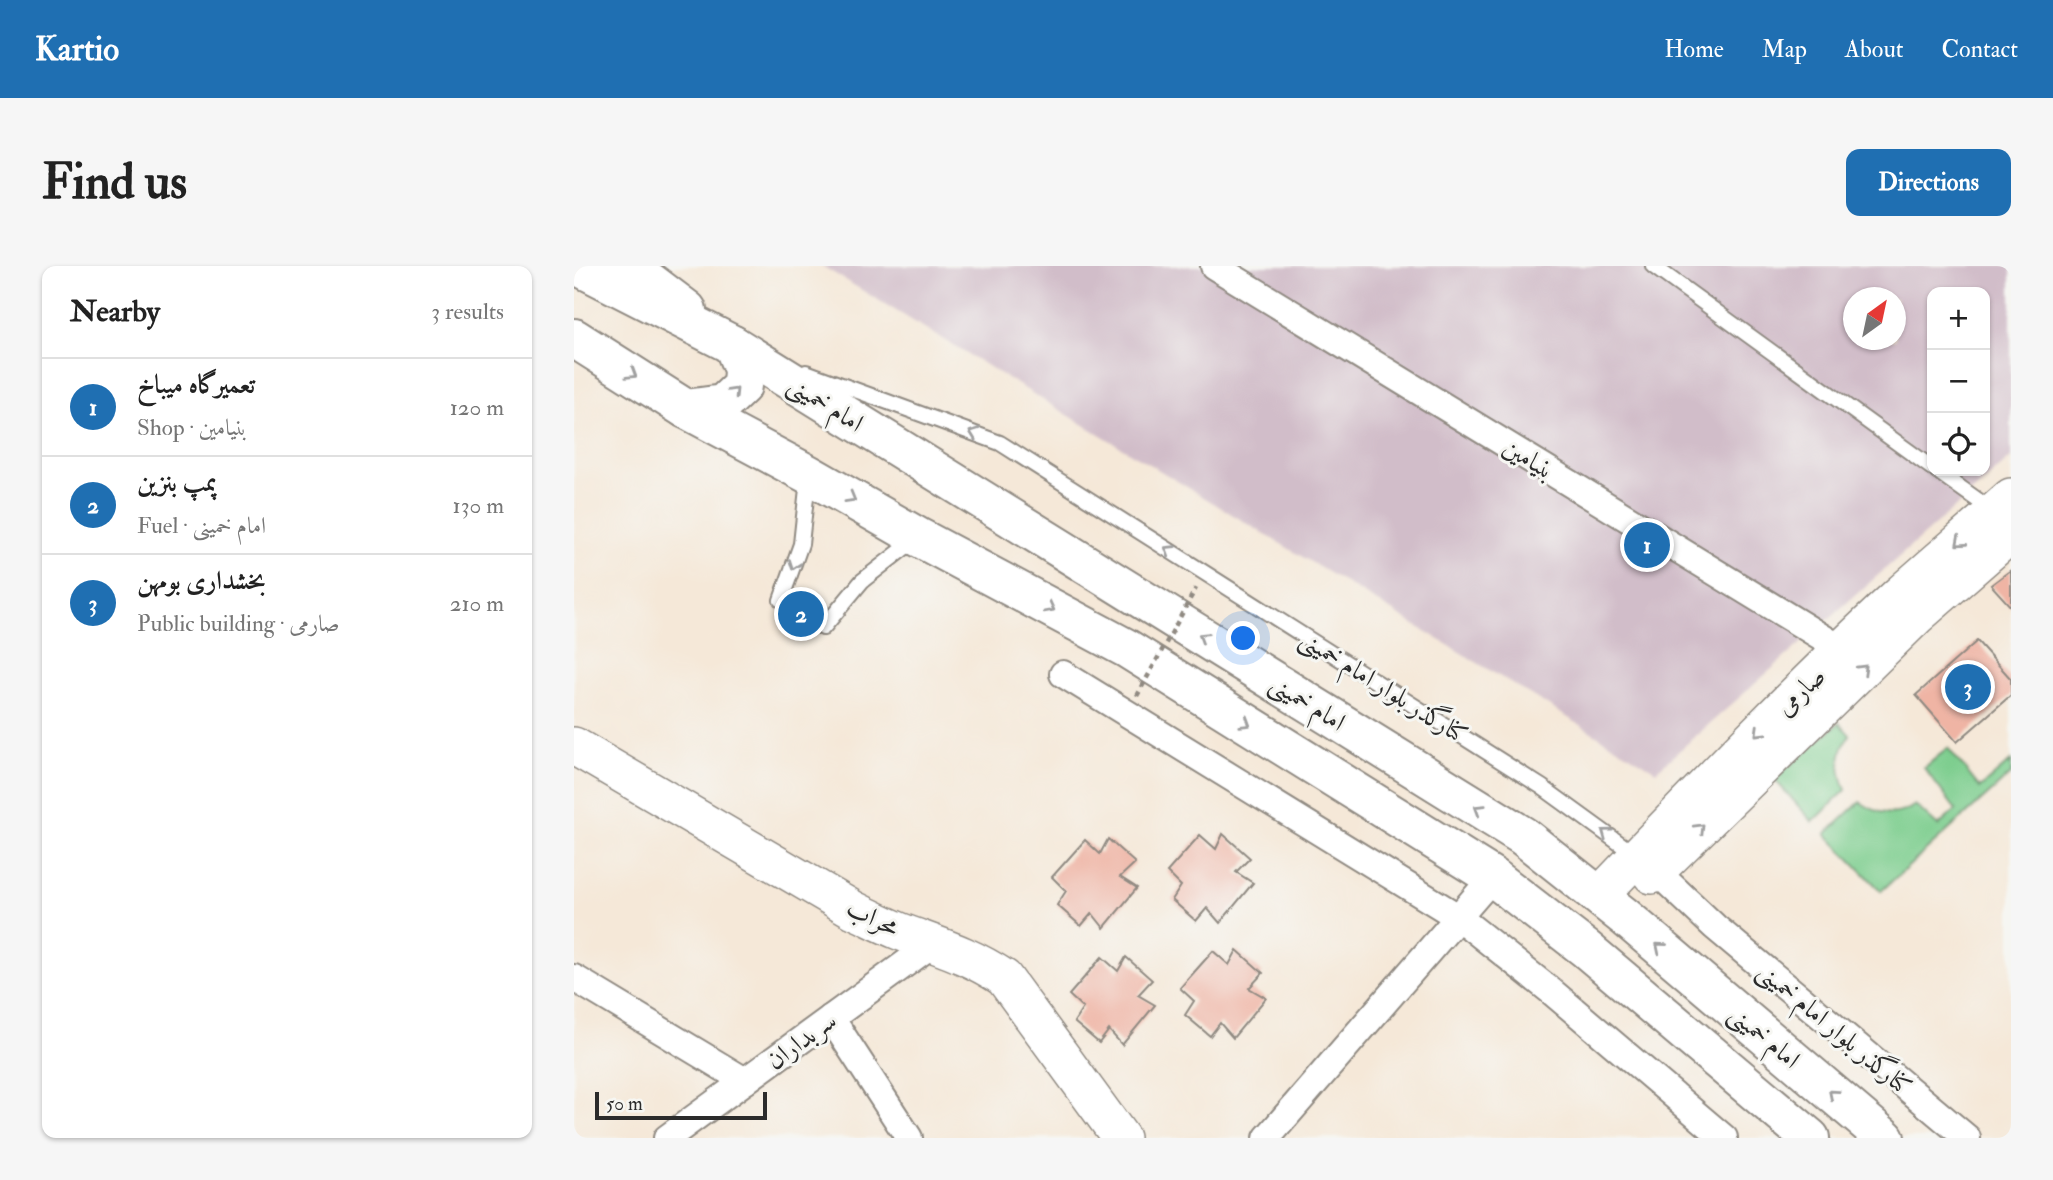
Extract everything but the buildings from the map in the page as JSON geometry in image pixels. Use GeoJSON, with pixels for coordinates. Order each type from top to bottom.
{"type":"FeatureCollection","features":[{"type":"Feature","properties":{"kind":"main road","name":"امام خمینی"},"geometry":{"type":"LineString","coordinates":[[578,266],[733,345],[1523,836],[1608,904],[1885,1138]]}},
{"type":"Feature","properties":{"kind":"main road"},"geometry":{"type":"LineString","coordinates":[[629,266],[733,345],[743,369],[742,386],[723,404],[686,408]]}},
{"type":"Feature","properties":{"kind":"main road","name":"امام خمینی"},"geometry":{"type":"LineString","coordinates":[[574,338],[686,408],[918,537],[1126,648],[1493,877],[1586,949],[1810,1138]]}},
{"type":"Feature","properties":{"kind":"main road","name":"صارمی"},"geometry":{"type":"LineString","coordinates":[[1821,691],[1843,650],[1898,596],[2005,514]]}},
{"type":"Feature","properties":{"kind":"main road","name":"صارمی"},"geometry":{"type":"LineString","coordinates":[[1608,904],[1653,862],[1821,691],[1917,616],[2005,514]]}},
{"type":"Feature","properties":{"kind":"main road"},"geometry":{"type":"LineString","coordinates":[[1126,648],[1150,604]]}},
{"type":"Feature","properties":{"kind":"main road","name":"محراب"},"geometry":{"type":"LineString","coordinates":[[574,747],[854,910],[899,931],[935,942],[978,961],[1004,978],[1121,1138]]}},
{"type":"Feature","properties":{"kind":"street","name":"بنیامین"},"geometry":{"type":"LineString","coordinates":[[1214,266],[1843,650]]}},
{"type":"Feature","properties":{"kind":"street"},"geometry":{"type":"LineString","coordinates":[[1063,674],[1458,917],[1551,991],[1724,1138]]}},
{"type":"Feature","properties":{"kind":"street","name":"کنارگذر بلوار امام خمینی"},"geometry":{"type":"LineString","coordinates":[[1653,862],[1715,928],[1968,1138]]}},
{"type":"Feature","properties":{"kind":"street"},"geometry":{"type":"LineString","coordinates":[[1268,1138],[1493,877]]}},
{"type":"Feature","properties":{"kind":"street","name":"سربداران"},"geometry":{"type":"LineString","coordinates":[[667,1138],[935,942]]}},
{"type":"Feature","properties":{"kind":"street"},"geometry":{"type":"LineString","coordinates":[[574,978],[745,1081]]}},
{"type":"Feature","properties":{"kind":"street"},"geometry":{"type":"LineString","coordinates":[[831,1018],[909,1138]]}},
{"type":"Feature","properties":{"kind":"lane"},"geometry":{"type":"LineString","coordinates":[[1653,266],[1927,464]]}},
{"type":"Feature","properties":{"kind":"lane","name":"کنارگذر بلوار امام خمینی"},"geometry":{"type":"LineString","coordinates":[[733,345],[1000,443],[1542,787],[1653,862]]}},
{"type":"Feature","properties":{"kind":"lane"},"geometry":{"type":"LineString","coordinates":[[808,474],[801,544],[781,600],[823,628],[862,581],[918,537]]}},
{"type":"Feature","properties":{"kind":"lane"},"geometry":{"type":"LineString","coordinates":[[1945,476],[2005,514]]}},
{"type":"Feature","properties":{"kind":"path"},"geometry":{"type":"LineString","coordinates":[[1136,696],[1196,588]]}},
{"type":"Feature","properties":{"kind":"shaded area"},"geometry":{"type":"Polygon","coordinates":[[[822,266],[2011,266],[2011,458],[1656,771],[822,266]]]}},
{"type":"Feature","properties":{"kind":"green space"},"geometry":{"type":"Polygon","coordinates":[[[1839,723],[1850,735],[1840,762],[1846,790],[1813,822],[1774,779],[1839,723]]]}},
{"type":"Feature","properties":{"kind":"green space"},"geometry":{"type":"Polygon","coordinates":[[[1948,748],[1980,788],[2011,761],[2011,774],[1881,891],[1826,834],[1860,802],[1874,810],[1887,813],[1901,812],[1915,805],[1938,826],[1956,810],[1924,768],[1948,748]]]}},
{"type":"Feature","properties":{"kind":"place","name":"تعمیرگاه میباخ"},"geometry":{"type":"Point","coordinates":[1647,545]}},
{"type":"Feature","properties":{"kind":"place","name":"پمپ بنزین"},"geometry":{"type":"Point","coordinates":[801,614]}},
{"type":"Feature","properties":{"kind":"place","name":"بخشداری بومهن"},"geometry":{"type":"Point","coordinates":[1968,687]}}]}
